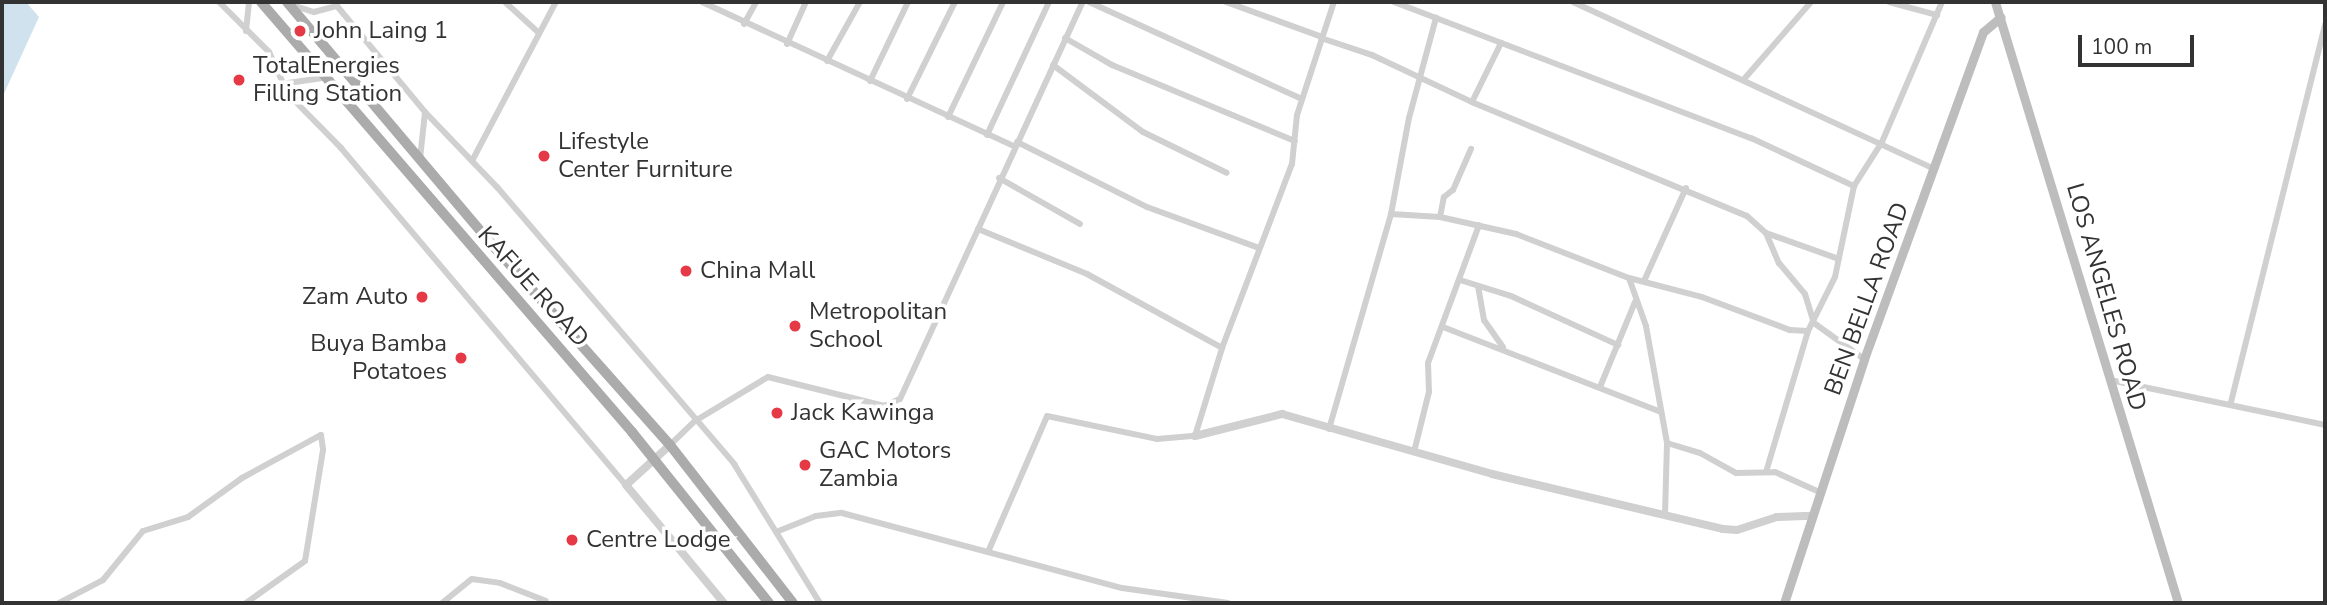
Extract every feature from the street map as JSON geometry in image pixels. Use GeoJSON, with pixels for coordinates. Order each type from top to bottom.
{"type":"FeatureCollection","features":[{"type":"Feature","properties":{"kind":"main road","name":"KAFUE ROAD"},"geometry":{"type":"LineString","coordinates":[[261,2],[323,78],[654,459],[769,603]]}},
{"type":"Feature","properties":{"kind":"main road","name":"KAFUE ROAD"},"geometry":{"type":"LineString","coordinates":[[287,2],[419,160],[670,445],[793,603]]}},
{"type":"Feature","properties":{"kind":"main road","name":"LOS ANGELES ROAD"},"geometry":{"type":"LineString","coordinates":[[1995,2],[2178,603]]}},
{"type":"Feature","properties":{"kind":"main road","name":"BEN BELLA ROAD"},"geometry":{"type":"LineString","coordinates":[[1784,603],[1864,359],[1983,32],[2001,17]]}},
{"type":"Feature","properties":{"kind":"street"},"geometry":{"type":"LineString","coordinates":[[219,2],[269,52],[281,84],[724,603]]}},
{"type":"Feature","properties":{"kind":"street"},"geometry":{"type":"LineString","coordinates":[[246,31],[249,2]]}},
{"type":"Feature","properties":{"kind":"street"},"geometry":{"type":"LineString","coordinates":[[287,2],[314,12],[335,4],[425,112],[472,161],[734,464],[820,603]]}},
{"type":"Feature","properties":{"kind":"street"},"geometry":{"type":"LineString","coordinates":[[505,2],[539,33]]}},
{"type":"Feature","properties":{"kind":"street"},"geometry":{"type":"LineString","coordinates":[[472,161],[555,2]]}},
{"type":"Feature","properties":{"kind":"street"},"geometry":{"type":"LineString","coordinates":[[704,2],[787,44],[987,135],[1015,144],[1147,207],[1259,248]]}},
{"type":"Feature","properties":{"kind":"street"},"geometry":{"type":"LineString","coordinates":[[744,24],[756,2]]}},
{"type":"Feature","properties":{"kind":"street"},"geometry":{"type":"LineString","coordinates":[[787,44],[806,2]]}},
{"type":"Feature","properties":{"kind":"street"},"geometry":{"type":"LineString","coordinates":[[827,61],[860,2]]}},
{"type":"Feature","properties":{"kind":"street"},"geometry":{"type":"LineString","coordinates":[[870,81],[908,2]]}},
{"type":"Feature","properties":{"kind":"street"},"geometry":{"type":"LineString","coordinates":[[907,99],[955,2]]}},
{"type":"Feature","properties":{"kind":"street"},"geometry":{"type":"LineString","coordinates":[[948,117],[1003,2]]}},
{"type":"Feature","properties":{"kind":"street"},"geometry":{"type":"LineString","coordinates":[[987,135],[1049,2]]}},
{"type":"Feature","properties":{"kind":"street"},"geometry":{"type":"LineString","coordinates":[[626,485],[695,421],[768,377],[884,406],[896,403],[1083,2]]}},
{"type":"Feature","properties":{"kind":"street"},"geometry":{"type":"LineString","coordinates":[[1089,2],[1302,99]]}},
{"type":"Feature","properties":{"kind":"street"},"geometry":{"type":"LineString","coordinates":[[1226,2],[1372,55],[1472,102],[1686,188],[1746,216],[1766,233],[1839,259]]}},
{"type":"Feature","properties":{"kind":"street"},"geometry":{"type":"LineString","coordinates":[[1195,436],[1222,348],[1292,164],[1302,99],[1334,2]]}},
{"type":"Feature","properties":{"kind":"street"},"geometry":{"type":"LineString","coordinates":[[1394,2],[1751,138],[1854,186]]}},
{"type":"Feature","properties":{"kind":"street"},"geometry":{"type":"LineString","coordinates":[[1573,2],[1745,78],[1935,169]]}},
{"type":"Feature","properties":{"kind":"street"},"geometry":{"type":"LineString","coordinates":[[1745,78],[1811,2]]}},
{"type":"Feature","properties":{"kind":"street"},"geometry":{"type":"LineString","coordinates":[[1889,2],[1937,15]]}},
{"type":"Feature","properties":{"kind":"street"},"geometry":{"type":"LineString","coordinates":[[1766,472],[1808,331],[1830,291],[1854,186],[1882,142],[1942,2]]}},
{"type":"Feature","properties":{"kind":"street"},"geometry":{"type":"LineString","coordinates":[[1329,431],[1391,214],[1403,142],[1436,18]]}},
{"type":"Feature","properties":{"kind":"street"},"geometry":{"type":"LineString","coordinates":[[2231,402],[2325,24]]}},
{"type":"Feature","properties":{"kind":"street"},"geometry":{"type":"LineString","coordinates":[[1065,38],[1112,65],[1295,141]]}},
{"type":"Feature","properties":{"kind":"street"},"geometry":{"type":"LineString","coordinates":[[1472,102],[1501,44]]}},
{"type":"Feature","properties":{"kind":"street"},"geometry":{"type":"LineString","coordinates":[[1053,65],[1143,132],[1227,173]]}},
{"type":"Feature","properties":{"kind":"street"},"geometry":{"type":"LineString","coordinates":[[281,84],[323,78]]}},
{"type":"Feature","properties":{"kind":"street"},"geometry":{"type":"LineString","coordinates":[[419,160],[425,112]]}},
{"type":"Feature","properties":{"kind":"street"},"geometry":{"type":"LineString","coordinates":[[1440,217],[1444,197],[1464,171],[1471,149]]}},
{"type":"Feature","properties":{"kind":"street"},"geometry":{"type":"LineString","coordinates":[[999,178],[1080,224]]}},
{"type":"Feature","properties":{"kind":"street"},"geometry":{"type":"LineString","coordinates":[[1644,281],[1686,188]]}},
{"type":"Feature","properties":{"kind":"street"},"geometry":{"type":"LineString","coordinates":[[1391,214],[1440,217],[1516,233],[1629,278],[1702,296],[1790,330],[1808,331]]}},
{"type":"Feature","properties":{"kind":"street"},"geometry":{"type":"LineString","coordinates":[[1414,452],[1429,392],[1428,363],[1479,225]]}},
{"type":"Feature","properties":{"kind":"street"},"geometry":{"type":"LineString","coordinates":[[978,229],[1087,274],[1222,348]]}},
{"type":"Feature","properties":{"kind":"street"},"geometry":{"type":"LineString","coordinates":[[1766,233],[1779,263],[1805,294],[1814,323],[1864,359]]}},
{"type":"Feature","properties":{"kind":"street"},"geometry":{"type":"LineString","coordinates":[[1629,278],[1646,326],[1667,443],[1665,515]]}},
{"type":"Feature","properties":{"kind":"street"},"geometry":{"type":"LineString","coordinates":[[1460,280],[1511,296],[1618,345]]}},
{"type":"Feature","properties":{"kind":"street"},"geometry":{"type":"LineString","coordinates":[[1478,286],[1484,320],[1504,348]]}},
{"type":"Feature","properties":{"kind":"street"},"geometry":{"type":"LineString","coordinates":[[1600,387],[1636,302]]}},
{"type":"Feature","properties":{"kind":"street"},"geometry":{"type":"LineString","coordinates":[[1443,327],[1504,348],[1661,412]]}},
{"type":"Feature","properties":{"kind":"street"},"geometry":{"type":"LineString","coordinates":[[2110,380],[2231,402],[2325,425]]}},
{"type":"Feature","properties":{"kind":"street"},"geometry":{"type":"LineString","coordinates":[[988,552],[1047,416],[1157,439],[1195,436],[1274,414],[1329,431],[1665,515],[1737,530],[1777,517],[1812,516]]}},
{"type":"Feature","properties":{"kind":"street"},"geometry":{"type":"LineString","coordinates":[[59,603],[103,580],[143,531],[188,517],[242,478],[321,435],[323,450],[305,561],[246,603]]}},
{"type":"Feature","properties":{"kind":"street"},"geometry":{"type":"LineString","coordinates":[[1667,443],[1700,453],[1736,473],[1766,472],[1819,492]]}},
{"type":"Feature","properties":{"kind":"street"},"geometry":{"type":"LineString","coordinates":[[776,532],[816,516],[842,513],[1122,588],[1228,603]]}},
{"type":"Feature","properties":{"kind":"street"},"geometry":{"type":"LineString","coordinates":[[442,603],[472,579],[500,583],[545,601]]}},
{"type":"Feature","properties":{"kind":"water"},"geometry":{"type":"Polygon","coordinates":[[[2,2],[26,2],[39,17],[2,98],[2,2]]]}},
{"type":"Feature","properties":{"kind":"place","name":"John Laing 1"},"geometry":{"type":"Point","coordinates":[300,31]}},
{"type":"Feature","properties":{"kind":"place","name":"TotalEnergies Filling Station"},"geometry":{"type":"Point","coordinates":[239,80]}},
{"type":"Feature","properties":{"kind":"place","name":"Lifestyle Center Furniture"},"geometry":{"type":"Point","coordinates":[544,156]}},
{"type":"Feature","properties":{"kind":"place","name":"China Mall"},"geometry":{"type":"Point","coordinates":[686,271]}},
{"type":"Feature","properties":{"kind":"place","name":"Zam Auto"},"geometry":{"type":"Point","coordinates":[422,297]}},
{"type":"Feature","properties":{"kind":"place","name":"Metropolitan School"},"geometry":{"type":"Point","coordinates":[795,326]}},
{"type":"Feature","properties":{"kind":"place","name":"Buya Bamba Potatoes"},"geometry":{"type":"Point","coordinates":[461,358]}},
{"type":"Feature","properties":{"kind":"place","name":"Jack Kawinga"},"geometry":{"type":"Point","coordinates":[777,413]}},
{"type":"Feature","properties":{"kind":"place","name":"GAC Motors Zambia"},"geometry":{"type":"Point","coordinates":[805,465]}},
{"type":"Feature","properties":{"kind":"place","name":"Centre Lodge"},"geometry":{"type":"Point","coordinates":[572,540]}}]}
